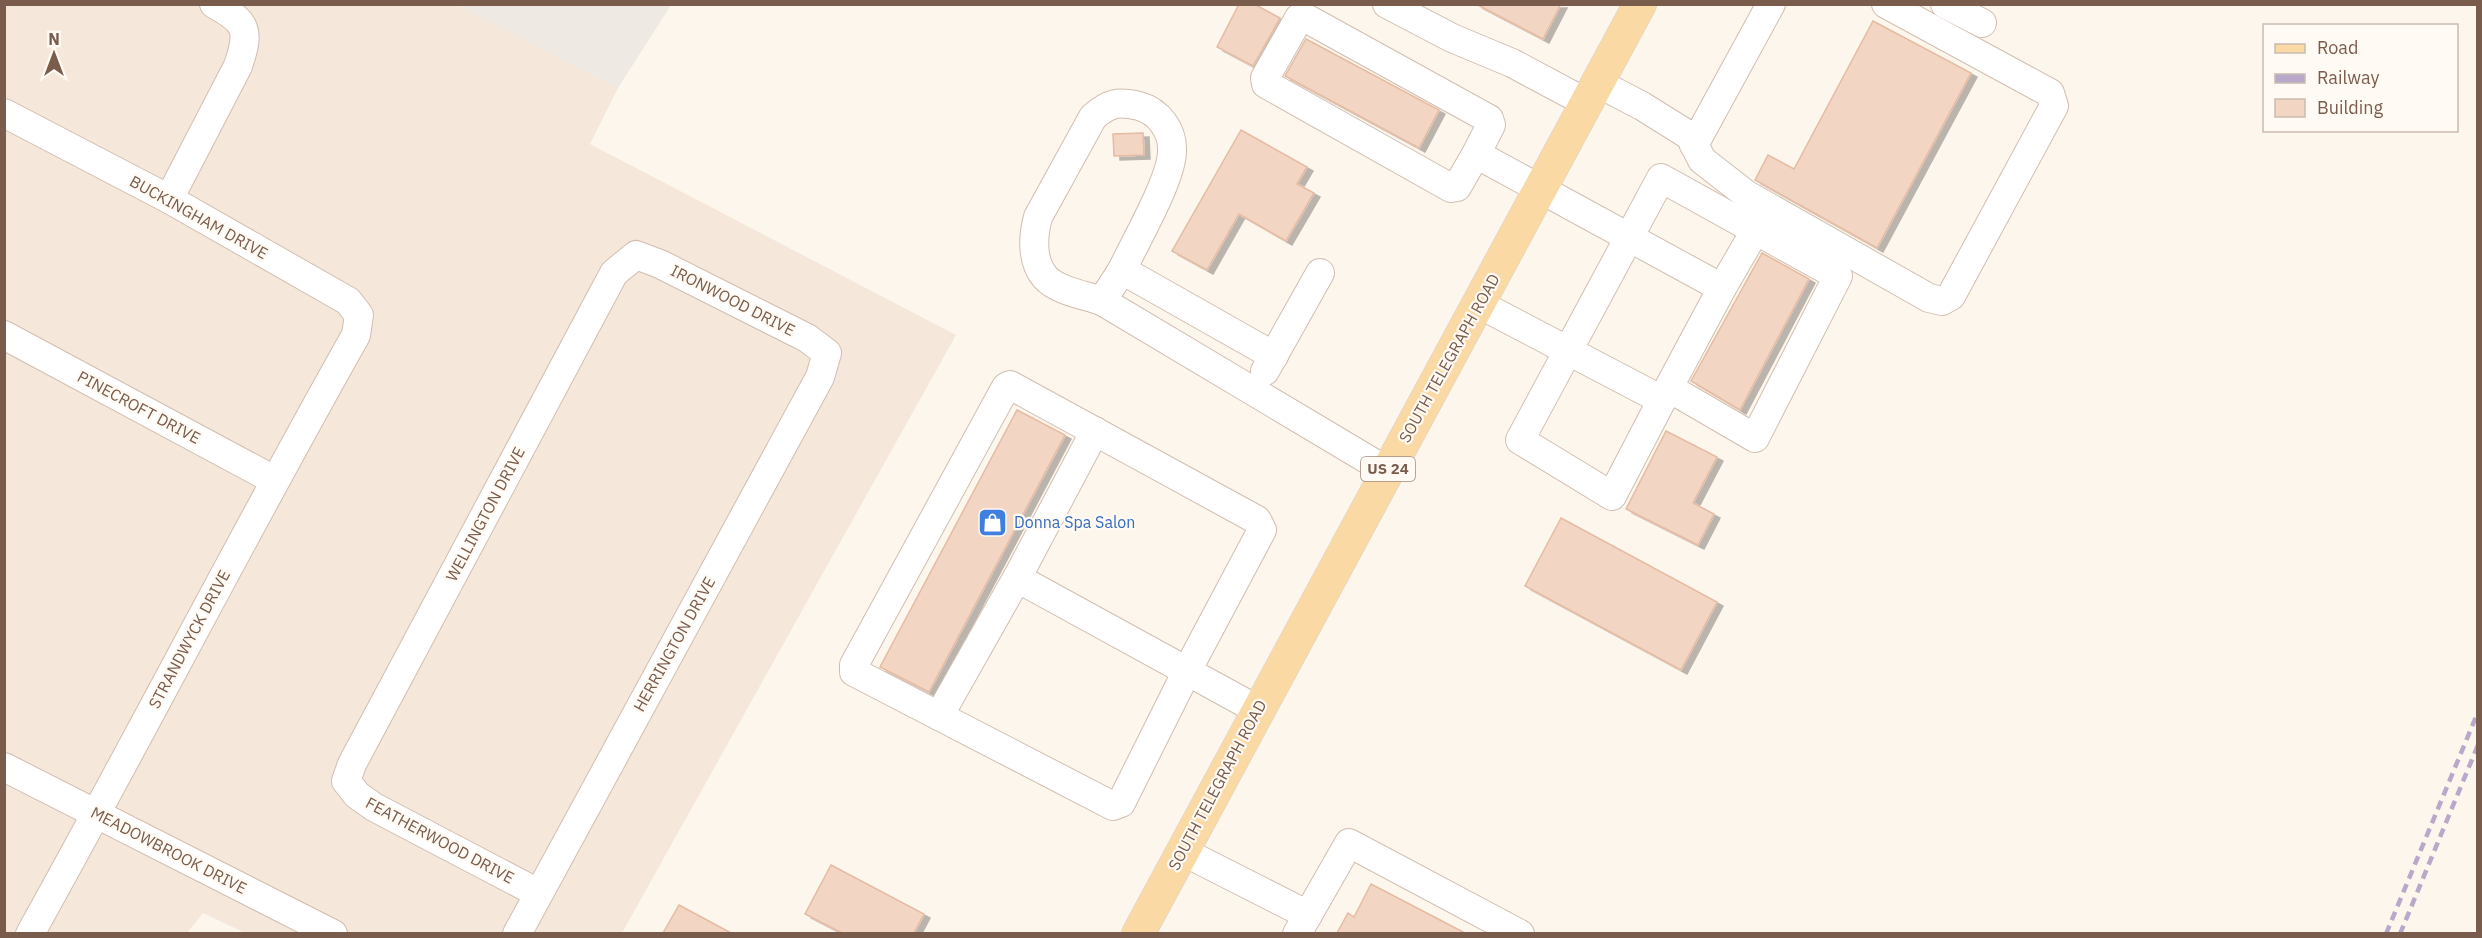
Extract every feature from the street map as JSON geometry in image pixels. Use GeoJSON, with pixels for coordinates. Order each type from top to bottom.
{"type":"FeatureCollection","features":[{"type":"Feature","properties":{"kind":"main road","name":"SOUTH TELEGRAPH ROAD"},"geometry":{"type":"LineString","coordinates":[[1138,933],[1640,4]]}},
{"type":"Feature","properties":{"kind":"street"},"geometry":{"type":"LineString","coordinates":[[169,199],[238,66],[244,47],[246,33],[238,19],[214,4]]}},
{"type":"Feature","properties":{"kind":"street"},"geometry":{"type":"LineString","coordinates":[[1387,4],[1452,38],[1512,63],[1592,93],[1642,106],[1690,136],[1702,160],[1748,195],[1929,297],[1942,301],[1951,296],[2054,106],[2050,93],[1886,4]]}},
{"type":"Feature","properties":{"kind":"street"},"geometry":{"type":"LineString","coordinates":[[1694,145],[1771,4]]}},
{"type":"Feature","properties":{"kind":"street"},"geometry":{"type":"LineString","coordinates":[[1945,4],[1982,23]]}},
{"type":"Feature","properties":{"kind":"street"},"geometry":{"type":"LineString","coordinates":[[1304,17],[1489,119],[1491,125],[1476,154],[1457,187],[1451,188],[1266,84],[1265,78],[1299,18],[1304,17]]}},
{"type":"Feature","properties":{"kind":"street"},"geometry":{"type":"LineString","coordinates":[[1102,301],[1122,270],[1167,177],[1173,150],[1169,132],[1156,113],[1123,103],[1106,105],[1093,117],[1038,217],[1033,234],[1035,256],[1044,277],[1062,288],[1102,301],[1387,471]]}},
{"type":"Feature","properties":{"kind":"street","name":"BUCKINGHAM DRIVE"},"geometry":{"type":"LineString","coordinates":[[4,113],[169,199],[348,301],[359,315],[356,335],[350,346]]}},
{"type":"Feature","properties":{"kind":"street"},"geometry":{"type":"LineString","coordinates":[[1476,154],[1722,288]]}},
{"type":"Feature","properties":{"kind":"street"},"geometry":{"type":"LineString","coordinates":[[1479,304],[1568,351],[1665,394],[1755,438],[1838,276],[1661,178],[1629,236],[1568,351],[1520,440],[1612,496],[1665,394],[1722,288],[1755,231]]}},
{"type":"Feature","properties":{"kind":"street","name":"IRONWOOD DRIVE"},"geometry":{"type":"LineString","coordinates":[[636,255],[660,264],[807,338],[827,353]]}},
{"type":"Feature","properties":{"kind":"street","name":"WELLINGTON DRIVE"},"geometry":{"type":"LineString","coordinates":[[346,781],[352,764],[614,273],[636,255]]}},
{"type":"Feature","properties":{"kind":"street"},"geometry":{"type":"LineString","coordinates":[[1122,270],[1274,356]]}},
{"type":"Feature","properties":{"kind":"street"},"geometry":{"type":"LineString","coordinates":[[1254,392],[1320,273]]}},
{"type":"Feature","properties":{"kind":"street","name":"PINECROFT DRIVE"},"geometry":{"type":"LineString","coordinates":[[4,334],[274,480]]}},
{"type":"Feature","properties":{"kind":"street","name":"STRANDWYCK DRIVE"},"geometry":{"type":"LineString","coordinates":[[30,933],[97,814],[274,480],[350,346]]}},
{"type":"Feature","properties":{"kind":"street","name":"HERRINGTON DRIVE"},"geometry":{"type":"LineString","coordinates":[[517,933],[820,377],[827,353]]}},
{"type":"Feature","properties":{"kind":"street"},"geometry":{"type":"LineString","coordinates":[[1013,386],[1095,431],[1257,520],[1262,530],[1118,806],[1113,806],[854,672],[854,664],[1006,387],[1013,386]]}},
{"type":"Feature","properties":{"kind":"street"},"geometry":{"type":"LineString","coordinates":[[939,716],[1017,578],[1095,431]]}},
{"type":"Feature","properties":{"kind":"street"},"geometry":{"type":"LineString","coordinates":[[1017,578],[1258,710]]}},
{"type":"Feature","properties":{"kind":"street","name":"MEADOWBROOK DRIVE"},"geometry":{"type":"LineString","coordinates":[[4,767],[333,933]]}},
{"type":"Feature","properties":{"kind":"street","name":"FEATHERWOOD DRIVE"},"geometry":{"type":"LineString","coordinates":[[346,781],[357,795],[374,807],[538,893]]}},
{"type":"Feature","properties":{"kind":"street"},"geometry":{"type":"LineString","coordinates":[[1182,851],[1302,924],[1349,843],[1516,932]]}},
{"type":"Feature","properties":{"kind":"shaded area"},"geometry":{"type":"Polygon","coordinates":[[[5,5],[458,5],[618,88],[590,144],[956,335],[622,933],[245,933],[203,913],[187,933],[5,934],[5,5]]]}},
{"type":"Feature","properties":{"kind":"shaded area"},"geometry":{"type":"Polygon","coordinates":[[[458,5],[671,5],[618,88],[458,5]]]}},
{"type":"Feature","properties":{"kind":"building"},"geometry":{"type":"Polygon","coordinates":[[[1239,4],[1254,4],[1280,18],[1253,66],[1217,47],[1239,4]]]}},
{"type":"Feature","properties":{"kind":"building"},"geometry":{"type":"Polygon","coordinates":[[[1476,4],[1561,4],[1543,39],[1476,4]]]}},
{"type":"Feature","properties":{"kind":"building"},"geometry":{"type":"Polygon","coordinates":[[[1873,21],[1971,73],[1877,248],[1755,180],[1768,155],[1794,169],[1873,21]]]}},
{"type":"Feature","properties":{"kind":"building"},"geometry":{"type":"Polygon","coordinates":[[[1306,39],[1439,110],[1419,148],[1285,76],[1306,39]]]}},
{"type":"Feature","properties":{"kind":"building"},"geometry":{"type":"Polygon","coordinates":[[[1241,130],[1307,167],[1297,184],[1314,193],[1286,241],[1239,214],[1207,270],[1172,251],[1241,130]]]}},
{"type":"Feature","properties":{"kind":"building"},"geometry":{"type":"Polygon","coordinates":[[[1143,133],[1144,155],[1114,156],[1113,134],[1143,133]]]}},
{"type":"Feature","properties":{"kind":"building"},"geometry":{"type":"Polygon","coordinates":[[[1762,253],[1809,279],[1740,410],[1691,381],[1762,253]]]}},
{"type":"Feature","properties":{"kind":"building"},"geometry":{"type":"Polygon","coordinates":[[[1017,410],[1065,435],[929,692],[880,667],[1017,410]]]}},
{"type":"Feature","properties":{"kind":"building"},"geometry":{"type":"Polygon","coordinates":[[[1666,431],[1717,457],[1693,503],[1714,514],[1698,545],[1626,509],[1666,431]]]}},
{"type":"Feature","properties":{"kind":"building"},"geometry":{"type":"Polygon","coordinates":[[[1561,518],[1717,602],[1681,670],[1525,586],[1561,518]]]}},
{"type":"Feature","properties":{"kind":"building"},"geometry":{"type":"Polygon","coordinates":[[[831,865],[924,914],[914,933],[842,933],[805,914],[831,865]]]}},
{"type":"Feature","properties":{"kind":"building"},"geometry":{"type":"Polygon","coordinates":[[[1371,884],[1465,933],[1337,933],[1348,913],[1354,917],[1371,884]]]}},
{"type":"Feature","properties":{"kind":"building"},"geometry":{"type":"Polygon","coordinates":[[[679,905],[731,933],[663,933],[679,905]]]}},
{"type":"Feature","properties":{"kind":"railway"},"geometry":{"type":"LineString","coordinates":[[2386,934],[2478,712]]}},
{"type":"Feature","properties":{"kind":"railway"},"geometry":{"type":"LineString","coordinates":[[2400,934],[2478,745]]}},
{"type":"Feature","properties":{"kind":"place","name":"Donna Spa Salon"},"geometry":{"type":"Point","coordinates":[993,522]}}]}
